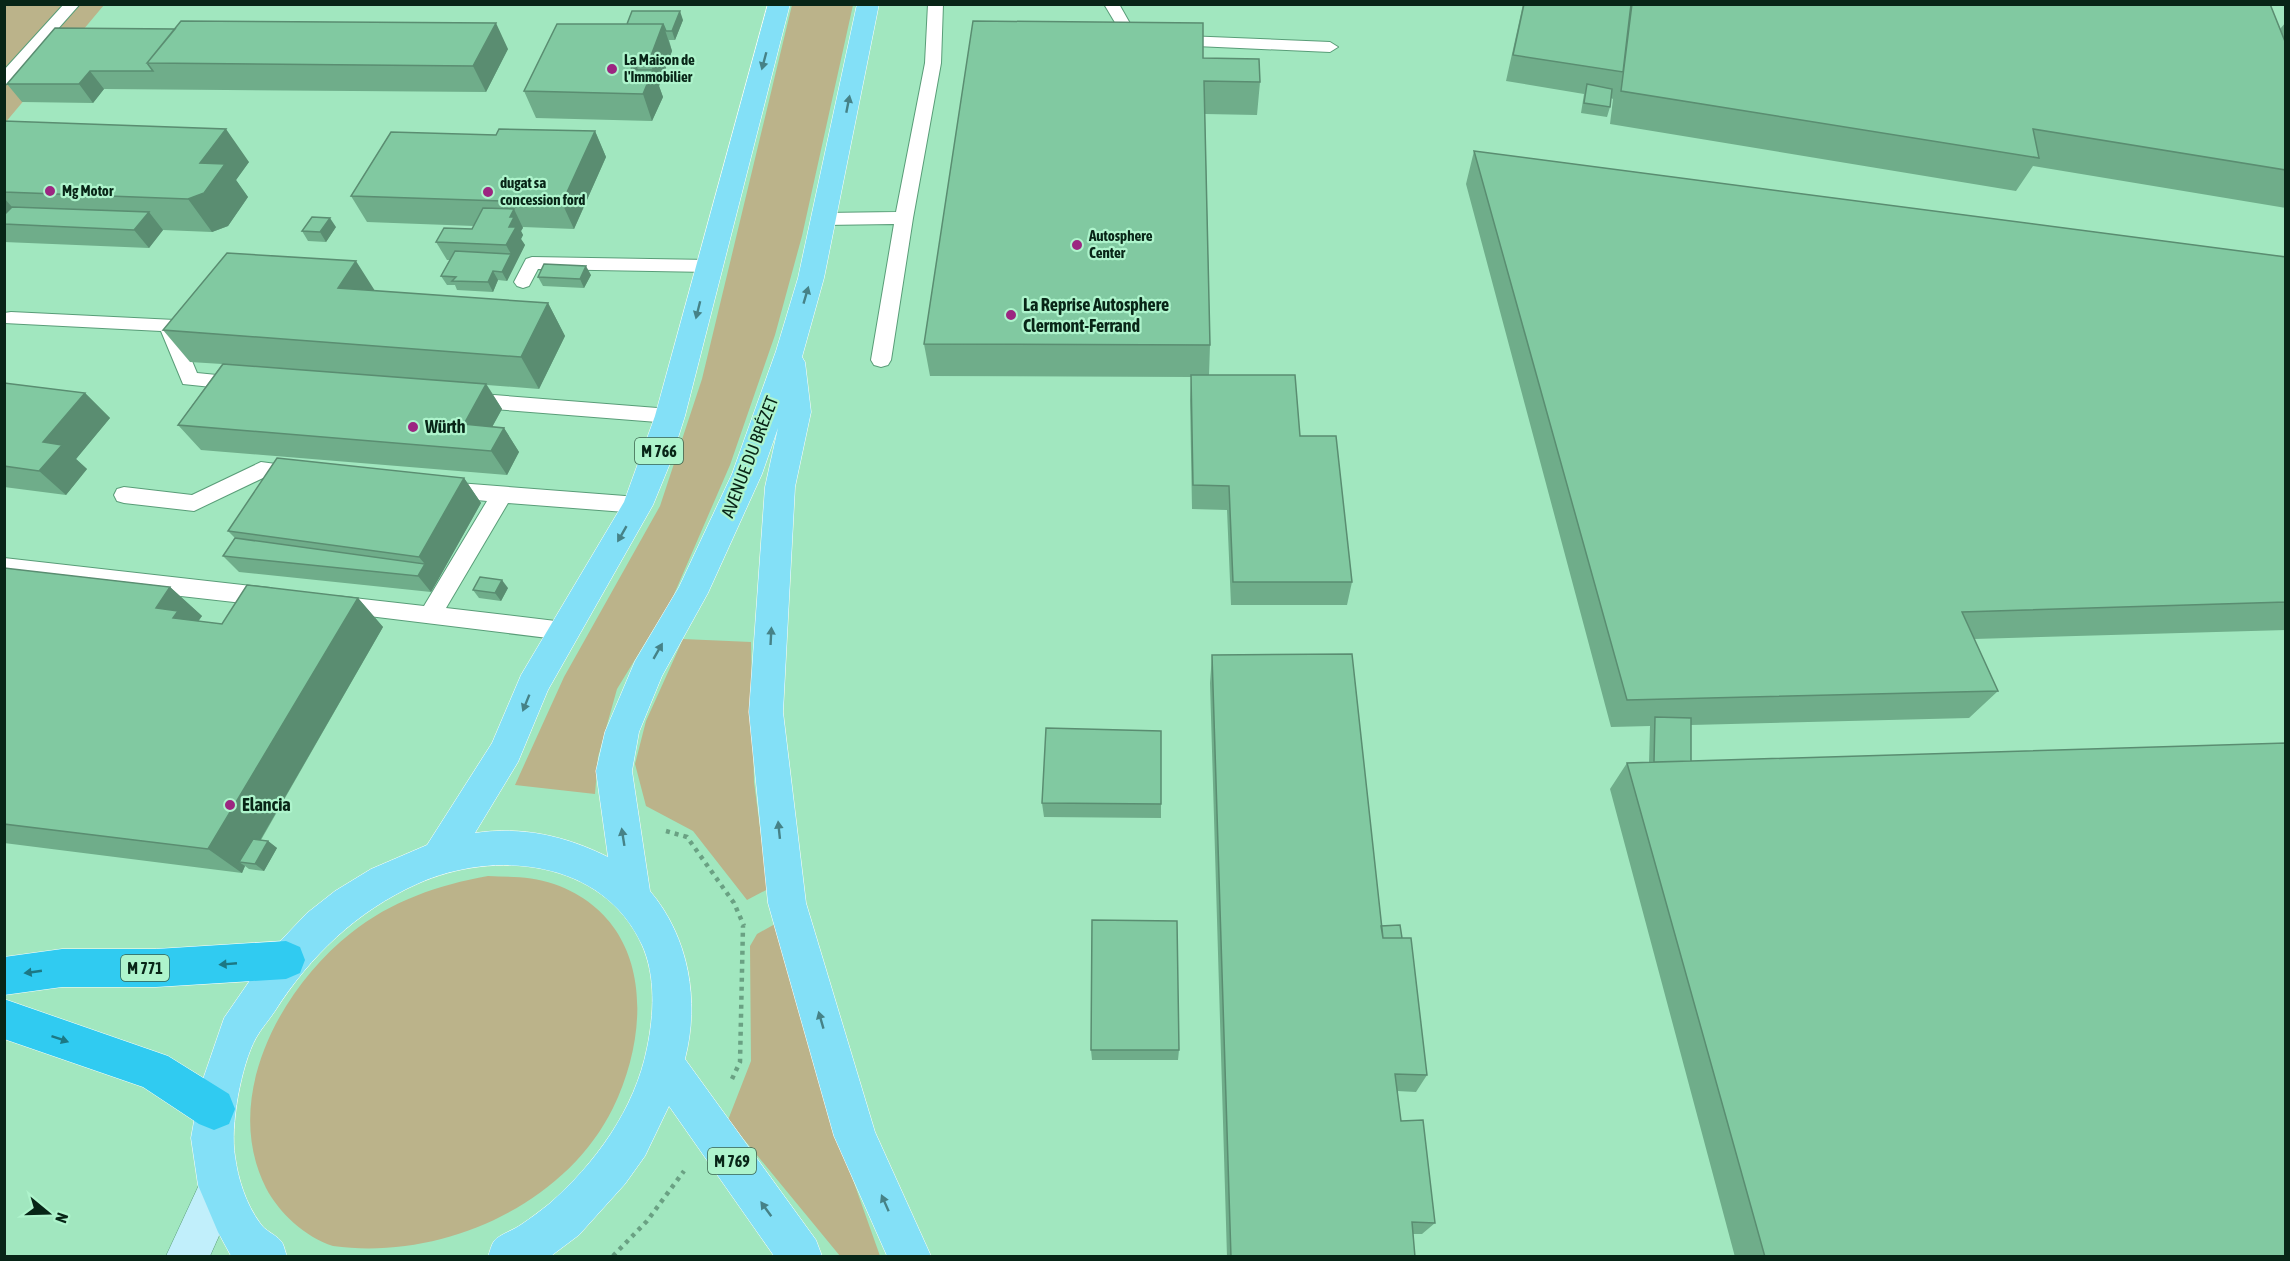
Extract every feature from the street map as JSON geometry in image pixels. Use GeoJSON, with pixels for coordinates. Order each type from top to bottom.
{"type":"FeatureCollection","features":[{"type":"Feature","properties":{"kind":"highway","name":"M 771"},"geometry":{"type":"LineString","coordinates":[[4,976],[62,968],[156,968],[286,960]]}},
{"type":"Feature","properties":{"kind":"highway"},"geometry":{"type":"LineString","coordinates":[[4,1019],[154,1070],[214,1109]]}},
{"type":"Feature","properties":{"kind":"main road","name":"M 766"},"geometry":{"type":"LineString","coordinates":[[440,858],[506,751],[533,685],[638,506],[654,466],[670,416],[779,4]]}},
{"type":"Feature","properties":{"kind":"main road","name":"AVENUE DU BRÉZET"},"geometry":{"type":"LineString","coordinates":[[632,895],[614,771],[622,732],[647,671],[692,593],[747,474],[790,351],[811,278],[868,4]]}},
{"type":"Feature","properties":{"kind":"main road"},"geometry":{"type":"LineString","coordinates":[[790,351],[796,412],[780,487],[766,712],[787,903],[855,1136],[909,1257]]}},
{"type":"Feature","properties":{"kind":"main road"},"geometry":{"type":"LineString","coordinates":[[265,1257],[245,1241],[219,1189],[212,1149],[214,1109],[238,1031],[286,960],[332,915],[385,881],[440,858],[484,849],[506,848],[527,848],[567,855],[603,872],[632,895],[655,928],[670,974],[672,1018],[664,1064],[643,1119],[615,1164],[569,1214],[521,1255]]}},
{"type":"Feature","properties":{"kind":"main road","name":"M 769"},"geometry":{"type":"LineString","coordinates":[[664,1064],[800,1257]]}},
{"type":"Feature","properties":{"kind":"street"},"geometry":{"type":"LineString","coordinates":[[188,1257],[219,1189]]}},
{"type":"Feature","properties":{"kind":"lane"},"geometry":{"type":"LineString","coordinates":[[4,80],[73,4]]}},
{"type":"Feature","properties":{"kind":"lane"},"geometry":{"type":"LineString","coordinates":[[881,360],[904,218],[933,63],[936,4]]}},
{"type":"Feature","properties":{"kind":"lane"},"geometry":{"type":"LineString","coordinates":[[1111,4],[1131,38],[1330,47]]}},
{"type":"Feature","properties":{"kind":"lane"},"geometry":{"type":"LineString","coordinates":[[824,219],[904,218]]}},
{"type":"Feature","properties":{"kind":"lane"},"geometry":{"type":"LineString","coordinates":[[523,282],[532,263],[709,267]]}},
{"type":"Feature","properties":{"kind":"lane"},"geometry":{"type":"LineString","coordinates":[[12,318],[168,325],[190,379],[260,384]]}},
{"type":"Feature","properties":{"kind":"lane"},"geometry":{"type":"LineString","coordinates":[[447,399],[670,416]]}},
{"type":"Feature","properties":{"kind":"lane"},"geometry":{"type":"LineString","coordinates":[[124,495],[194,503],[261,470],[318,476]]}},
{"type":"Feature","properties":{"kind":"lane"},"geometry":{"type":"LineString","coordinates":[[421,488],[638,506]]}},
{"type":"Feature","properties":{"kind":"lane"},"geometry":{"type":"LineString","coordinates":[[430,615],[501,496]]}},
{"type":"Feature","properties":{"kind":"lane"},"geometry":{"type":"LineString","coordinates":[[4,567],[288,600]]}},
{"type":"Feature","properties":{"kind":"lane"},"geometry":{"type":"LineString","coordinates":[[312,602],[564,631]]}},
{"type":"Feature","properties":{"kind":"path"},"geometry":{"type":"LineString","coordinates":[[620,816],[687,837],[734,903],[744,926],[787,903]]}},
{"type":"Feature","properties":{"kind":"shaded area"},"geometry":{"type":"Polygon","coordinates":[[[5,5],[104,5],[5,123],[5,5]]]}},
{"type":"Feature","properties":{"kind":"shaded area"},"geometry":{"type":"Polygon","coordinates":[[[792,5],[853,5],[802,236],[775,335],[730,465],[672,599],[617,689],[598,757],[595,794],[515,785],[564,677],[660,506],[702,379],[792,5]]]}},
{"type":"Feature","properties":{"kind":"shaded area"},"geometry":{"type":"Polygon","coordinates":[[[683,639],[751,642],[754,782],[768,889],[747,900],[693,831],[646,806],[635,764],[646,721],[683,639]]]}},
{"type":"Feature","properties":{"kind":"shaded area"},"geometry":{"type":"Polygon","coordinates":[[[488,876],[521,877],[546,881],[586,900],[610,923],[626,949],[635,979],[637,1011],[634,1044],[626,1077],[613,1108],[592,1143],[564,1173],[532,1199],[495,1219],[456,1235],[415,1245],[374,1248],[333,1246],[323,1242],[294,1223],[278,1206],[266,1188],[254,1154],[250,1119],[254,1083],[265,1048],[281,1015],[301,984],[351,933],[399,903],[451,884],[488,876]]]}},
{"type":"Feature","properties":{"kind":"shaded area"},"geometry":{"type":"Polygon","coordinates":[[[775,924],[831,1118],[880,1256],[840,1256],[728,1120],[751,1061],[750,946],[757,934],[775,924]]]}},
{"type":"Feature","properties":{"kind":"building"},"geometry":{"type":"Polygon","coordinates":[[[1524,4],[1631,4],[1623,72],[1513,55],[1524,4]]]}},
{"type":"Feature","properties":{"kind":"building"},"geometry":{"type":"Polygon","coordinates":[[[1632,4],[2270,4],[2286,44],[2286,170],[2033,129],[2039,158],[1621,91],[1632,4]]]}},
{"type":"Feature","properties":{"kind":"building"},"geometry":{"type":"Polygon","coordinates":[[[632,11],[680,11],[672,31],[666,31],[663,24],[627,24],[632,11]]]}},
{"type":"Feature","properties":{"kind":"building"},"geometry":{"type":"Polygon","coordinates":[[[181,21],[496,23],[473,66],[147,63],[181,21]]]}},
{"type":"Feature","properties":{"kind":"building","name":"Autosphere Center"},"geometry":{"type":"Polygon","coordinates":[[[973,21],[1203,23],[1203,58],[1259,59],[1260,82],[1204,81],[1210,345],[924,344],[973,21]]]}},
{"type":"Feature","properties":{"kind":"building"},"geometry":{"type":"Polygon","coordinates":[[[557,24],[663,24],[649,61],[635,61],[631,70],[653,70],[643,94],[524,91],[557,24]]]}},
{"type":"Feature","properties":{"kind":"building"},"geometry":{"type":"Polygon","coordinates":[[[55,28],[175,29],[147,63],[153,71],[90,71],[79,84],[7,84],[55,28]]]}},
{"type":"Feature","properties":{"kind":"building"},"geometry":{"type":"Polygon","coordinates":[[[1587,84],[1612,89],[1610,107],[1584,103],[1587,84]]]}},
{"type":"Feature","properties":{"kind":"building"},"geometry":{"type":"Polygon","coordinates":[[[4,121],[226,129],[200,163],[225,164],[204,193],[188,199],[4,192],[4,121]]]}},
{"type":"Feature","properties":{"kind":"building"},"geometry":{"type":"Polygon","coordinates":[[[499,129],[595,131],[562,203],[351,196],[391,132],[496,135],[499,129]]]}},
{"type":"Feature","properties":{"kind":"building"},"geometry":{"type":"Polygon","coordinates":[[[1474,151],[2286,257],[2286,602],[1962,612],[1998,691],[1627,700],[1474,151]]]}},
{"type":"Feature","properties":{"kind":"building"},"geometry":{"type":"Polygon","coordinates":[[[12,207],[149,212],[134,230],[4,224],[4,215],[12,207]]]}},
{"type":"Feature","properties":{"kind":"building"},"geometry":{"type":"Polygon","coordinates":[[[483,208],[514,209],[510,217],[514,217],[509,227],[516,227],[506,245],[436,242],[444,228],[472,229],[483,208]]]}},
{"type":"Feature","properties":{"kind":"building"},"geometry":{"type":"Polygon","coordinates":[[[312,217],[330,218],[320,232],[302,231],[312,217]]]}},
{"type":"Feature","properties":{"kind":"building"},"geometry":{"type":"Polygon","coordinates":[[[455,251],[511,254],[502,272],[493,271],[488,282],[452,281],[456,277],[441,276],[455,251]]]}},
{"type":"Feature","properties":{"kind":"building"},"geometry":{"type":"Polygon","coordinates":[[[227,253],[356,261],[338,288],[548,303],[521,357],[163,330],[227,253]]]}},
{"type":"Feature","properties":{"kind":"building"},"geometry":{"type":"Polygon","coordinates":[[[544,264],[586,266],[580,279],[538,277],[544,264]]]}},
{"type":"Feature","properties":{"kind":"building"},"geometry":{"type":"Polygon","coordinates":[[[223,364],[486,384],[464,424],[504,428],[491,451],[178,425],[223,364]]]}},
{"type":"Feature","properties":{"kind":"building"},"geometry":{"type":"Polygon","coordinates":[[[1191,375],[1295,375],[1300,436],[1336,436],[1352,582],[1233,582],[1229,486],[1193,485],[1191,375]]]}},
{"type":"Feature","properties":{"kind":"building"},"geometry":{"type":"Polygon","coordinates":[[[4,383],[85,393],[43,442],[62,445],[39,471],[4,466],[4,383]]]}},
{"type":"Feature","properties":{"kind":"building"},"geometry":{"type":"Polygon","coordinates":[[[277,458],[464,478],[419,557],[228,531],[277,458]]]}},
{"type":"Feature","properties":{"kind":"building"},"geometry":{"type":"Polygon","coordinates":[[[235,538],[425,564],[418,576],[223,556],[235,538]]]}},
{"type":"Feature","properties":{"kind":"building"},"geometry":{"type":"Polygon","coordinates":[[[4,568],[170,587],[156,608],[178,611],[173,618],[222,624],[247,585],[358,598],[208,849],[4,824],[4,568]]]}},
{"type":"Feature","properties":{"kind":"building"},"geometry":{"type":"Polygon","coordinates":[[[480,577],[502,580],[495,593],[473,590],[480,577]]]}},
{"type":"Feature","properties":{"kind":"building"},"geometry":{"type":"Polygon","coordinates":[[[1352,654],[1383,938],[1411,938],[1427,1075],[1395,1074],[1401,1121],[1423,1120],[1435,1223],[1412,1222],[1415,1257],[1231,1257],[1212,655],[1352,654]]]}},
{"type":"Feature","properties":{"kind":"building"},"geometry":{"type":"Polygon","coordinates":[[[1655,717],[1691,718],[1691,761],[1654,762],[1655,717]]]}},
{"type":"Feature","properties":{"kind":"building"},"geometry":{"type":"Polygon","coordinates":[[[1046,728],[1161,731],[1161,804],[1042,803],[1046,728]]]}},
{"type":"Feature","properties":{"kind":"building"},"geometry":{"type":"Polygon","coordinates":[[[2286,743],[2286,1257],[1765,1257],[1627,763],[2286,743]]]}},
{"type":"Feature","properties":{"kind":"building"},"geometry":{"type":"Polygon","coordinates":[[[253,839],[268,841],[255,864],[239,862],[253,839]]]}},
{"type":"Feature","properties":{"kind":"building"},"geometry":{"type":"Polygon","coordinates":[[[1092,920],[1177,921],[1179,1050],[1091,1050],[1092,920]]]}},
{"type":"Feature","properties":{"kind":"building"},"geometry":{"type":"Polygon","coordinates":[[[1400,925],[1402,938],[1383,938],[1381,926],[1400,925]]]}},
{"type":"Feature","properties":{"kind":"place","name":"La Maison de l'Immobilier"},"geometry":{"type":"Point","coordinates":[612,69]}},
{"type":"Feature","properties":{"kind":"place","name":"Mg Motor"},"geometry":{"type":"Point","coordinates":[50,191]}},
{"type":"Feature","properties":{"kind":"place","name":"dugat sa concession ford"},"geometry":{"type":"Point","coordinates":[488,192]}},
{"type":"Feature","properties":{"kind":"place","name":"Autosphere Center"},"geometry":{"type":"Point","coordinates":[1077,245]}},
{"type":"Feature","properties":{"kind":"place","name":"La Reprise Autosphere Clermont-Ferrand"},"geometry":{"type":"Point","coordinates":[1011,315]}},
{"type":"Feature","properties":{"kind":"place","name":"Würth"},"geometry":{"type":"Point","coordinates":[413,427]}},
{"type":"Feature","properties":{"kind":"place","name":"Elancia"},"geometry":{"type":"Point","coordinates":[230,805]}}]}
